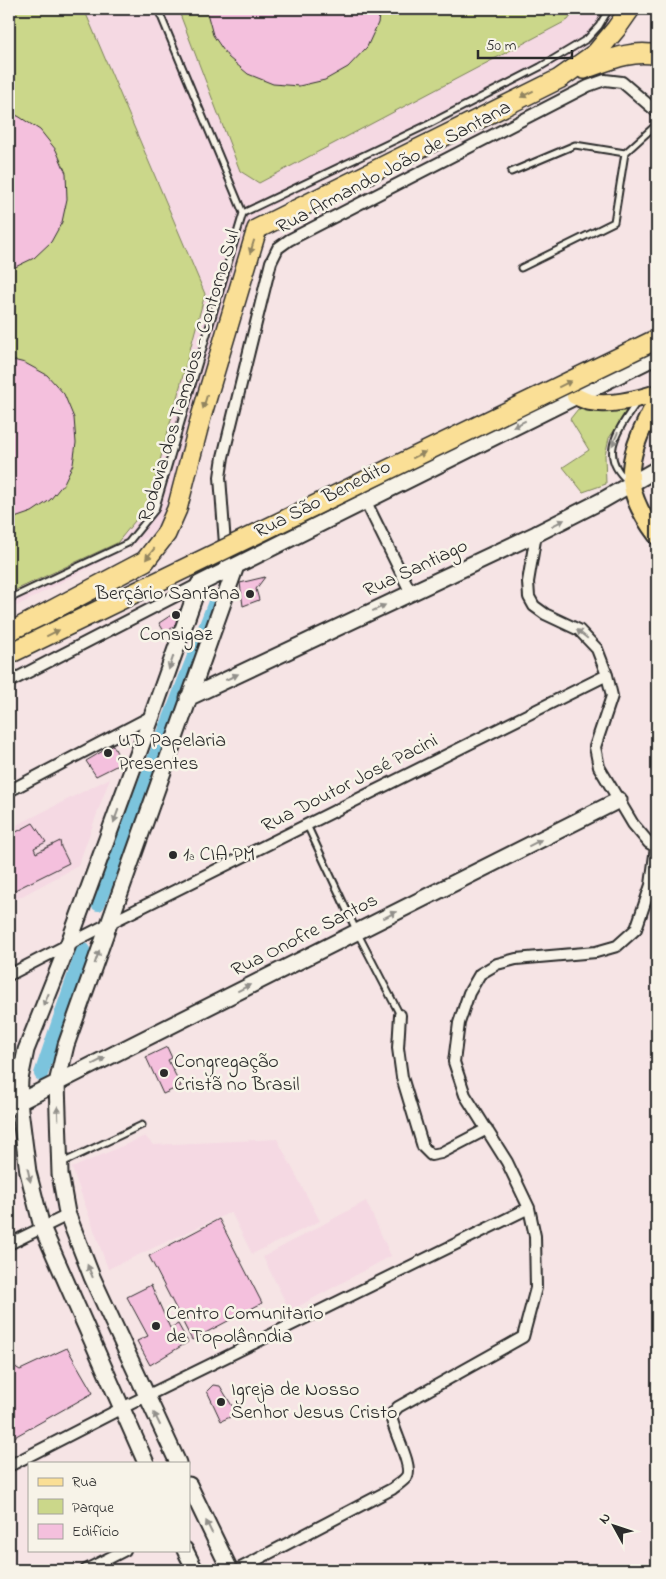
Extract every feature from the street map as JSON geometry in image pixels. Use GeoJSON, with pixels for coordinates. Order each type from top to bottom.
{"type":"FeatureCollection","features":[{"type":"Feature","properties":{"kind":"highway","name":"Rodovia dos Tamoios - Contorno Sul"},"geometry":{"type":"LineString","coordinates":[[559,79],[596,53],[630,9]]}},
{"type":"Feature","properties":{"kind":"highway","name":"Rodovia dos Tamoios - Contorno Sul"},"geometry":{"type":"LineString","coordinates":[[9,633],[145,561],[166,534],[177,509],[201,417],[257,229],[559,79],[616,57],[647,52],[657,55]]}},
{"type":"Feature","properties":{"kind":"highway"},"geometry":{"type":"LineString","coordinates":[[9,654],[657,339]]}},
{"type":"Feature","properties":{"kind":"main road"},"geometry":{"type":"LineString","coordinates":[[575,396],[589,402],[602,403],[640,398],[657,393]]}},
{"type":"Feature","properties":{"kind":"main road"},"geometry":{"type":"LineString","coordinates":[[657,399],[634,447],[631,463],[631,484],[646,520],[657,536]]}},
{"type":"Feature","properties":{"kind":"street","name":"Rua Armando João de Santana"},"geometry":{"type":"LineString","coordinates":[[232,568],[220,477],[271,262],[278,248],[289,240],[588,86],[606,80],[622,82],[657,112]]}},
{"type":"Feature","properties":{"kind":"street","name":"Rua São Benedito"},"geometry":{"type":"LineString","coordinates":[[9,682],[365,500],[657,356]]}},
{"type":"Feature","properties":{"kind":"street","name":"Rua Santiago"},"geometry":{"type":"LineString","coordinates":[[188,698],[536,534],[603,500],[657,469]]}},
{"type":"Feature","properties":{"kind":"street"},"geometry":{"type":"LineString","coordinates":[[365,500],[411,593]]}},
{"type":"Feature","properties":{"kind":"street"},"geometry":{"type":"LineString","coordinates":[[237,1570],[399,1484],[407,1476],[409,1468],[392,1425],[391,1415],[394,1411],[523,1337],[536,1288],[535,1236],[529,1208],[507,1162],[465,1095],[454,1062],[459,1023],[469,993],[480,974],[497,964],[516,959],[596,952],[617,946],[636,929],[650,885],[656,847],[649,843],[633,824],[599,767],[595,747],[612,696],[597,649],[579,630],[545,614],[534,606],[529,597],[528,582],[536,534]]}},
{"type":"Feature","properties":{"kind":"street"},"geometry":{"type":"LineString","coordinates":[[178,1462],[92,1277],[68,1216],[60,1164],[57,1083],[66,1045],[232,568]]}},
{"type":"Feature","properties":{"kind":"street"},"geometry":{"type":"LineString","coordinates":[[146,1462],[42,1227],[14,1104],[14,1082],[68,945],[199,584]]}},
{"type":"Feature","properties":{"kind":"street","name":"Rua Doutor José Pacini"},"geometry":{"type":"LineString","coordinates":[[9,975],[606,675]]}},
{"type":"Feature","properties":{"kind":"street"},"geometry":{"type":"LineString","coordinates":[[9,790],[152,716]]}},
{"type":"Feature","properties":{"kind":"street","name":"Rua Onofre Santos"},"geometry":{"type":"LineString","coordinates":[[14,1104],[619,800]]}},
{"type":"Feature","properties":{"kind":"street"},"geometry":{"type":"LineString","coordinates":[[400,1015],[398,1048],[402,1077],[423,1147],[431,1155],[441,1153],[487,1129]]}},
{"type":"Feature","properties":{"kind":"street"},"geometry":{"type":"LineString","coordinates":[[9,1466],[146,1396],[529,1208]]}},
{"type":"Feature","properties":{"kind":"street"},"geometry":{"type":"LineString","coordinates":[[9,1244],[68,1216]]}},
{"type":"Feature","properties":{"kind":"street"},"geometry":{"type":"LineString","coordinates":[[190,1487],[230,1570]]}},
{"type":"Feature","properties":{"kind":"street"},"geometry":{"type":"LineString","coordinates":[[86,1570],[121,1552]]}},
{"type":"Feature","properties":{"kind":"street"},"geometry":{"type":"LineString","coordinates":[[186,1552],[195,1570]]}},
{"type":"Feature","properties":{"kind":"lane"},"geometry":{"type":"LineString","coordinates":[[9,599],[128,543],[155,510],[243,213],[158,9]]}},
{"type":"Feature","properties":{"kind":"lane"},"geometry":{"type":"LineString","coordinates":[[243,213],[429,124],[540,67],[587,39],[599,26],[609,9]]}},
{"type":"Feature","properties":{"kind":"lane"},"geometry":{"type":"LineString","coordinates":[[522,268],[614,222],[625,153],[657,124]]}},
{"type":"Feature","properties":{"kind":"lane"},"geometry":{"type":"LineString","coordinates":[[511,172],[574,145],[625,153]]}},
{"type":"Feature","properties":{"kind":"lane"},"geometry":{"type":"LineString","coordinates":[[631,484],[621,476],[614,466],[611,457],[612,446],[620,429],[640,398]]}},
{"type":"Feature","properties":{"kind":"lane"},"geometry":{"type":"LineString","coordinates":[[307,825],[357,932],[400,1015]]}},
{"type":"Feature","properties":{"kind":"lane"},"geometry":{"type":"LineString","coordinates":[[60,1164],[142,1125]]}},
{"type":"Feature","properties":{"kind":"shaded area"},"geometry":{"type":"Polygon","coordinates":[[[9,9],[614,9],[602,32],[567,59],[258,213],[248,232],[159,531],[9,610],[9,9]]]}},
{"type":"Feature","properties":{"kind":"shaded area"},"geometry":{"type":"Polygon","coordinates":[[[110,778],[78,866],[9,903],[9,829],[110,778]]]}},
{"type":"Feature","properties":{"kind":"shaded area"},"geometry":{"type":"Polygon","coordinates":[[[145,1136],[153,1145],[277,1139],[320,1221],[252,1254],[231,1212],[108,1269],[72,1168],[145,1136]]]}},
{"type":"Feature","properties":{"kind":"shaded area"},"geometry":{"type":"Polygon","coordinates":[[[366,1201],[391,1256],[290,1311],[263,1257],[366,1201]]]}},
{"type":"Feature","properties":{"kind":"green space"},"geometry":{"type":"Polygon","coordinates":[[[9,9],[84,9],[205,294],[148,505],[117,543],[9,593],[9,9]]]}},
{"type":"Feature","properties":{"kind":"green space"},"geometry":{"type":"Polygon","coordinates":[[[178,9],[576,9],[568,20],[259,183],[240,171],[178,9]]]}},
{"type":"Feature","properties":{"kind":"green space"},"geometry":{"type":"Polygon","coordinates":[[[634,402],[609,438],[605,455],[606,484],[583,492],[563,467],[589,450],[570,419],[578,409],[606,409],[634,402]]]}},
{"type":"Feature","properties":{"kind":"building"},"geometry":{"type":"Polygon","coordinates":[[[206,9],[380,9],[378,23],[367,47],[348,67],[325,80],[299,86],[273,84],[248,74],[228,57],[213,35],[206,9]]]}},
{"type":"Feature","properties":{"kind":"building"},"geometry":{"type":"Polygon","coordinates":[[[9,114],[18,116],[40,130],[56,150],[66,173],[67,199],[62,222],[51,242],[34,258],[9,270],[9,114]]]}},
{"type":"Feature","properties":{"kind":"building"},"geometry":{"type":"Polygon","coordinates":[[[9,359],[25,363],[47,375],[64,394],[74,418],[76,443],[73,464],[64,483],[50,500],[32,512],[9,520],[9,359]]]}},
{"type":"Feature","properties":{"kind":"building","name":"Berçário Santana"},"geometry":{"type":"Polygon","coordinates":[[[265,577],[256,589],[259,600],[243,606],[240,583],[265,577]]]}},
{"type":"Feature","properties":{"kind":"building","name":"Consigaz"},"geometry":{"type":"Polygon","coordinates":[[[182,608],[180,622],[165,633],[159,623],[182,608]]]}},
{"type":"Feature","properties":{"kind":"building","name":"UD Papelaria Presentes"},"geometry":{"type":"Polygon","coordinates":[[[113,745],[122,763],[96,776],[86,761],[113,745]]]}},
{"type":"Feature","properties":{"kind":"building"},"geometry":{"type":"Polygon","coordinates":[[[33,823],[46,842],[34,848],[36,853],[60,841],[69,863],[9,893],[9,836],[33,823]]]}},
{"type":"Feature","properties":{"kind":"building","name":"Congregação Cristã no Brasil"},"geometry":{"type":"Polygon","coordinates":[[[167,1047],[172,1058],[168,1060],[181,1086],[163,1094],[146,1057],[167,1047]]]}},
{"type":"Feature","properties":{"kind":"building"},"geometry":{"type":"Polygon","coordinates":[[[219,1219],[262,1303],[192,1340],[149,1256],[219,1219]]]}},
{"type":"Feature","properties":{"kind":"building","name":"Centro Comunitario de Topolânndia"},"geometry":{"type":"Polygon","coordinates":[[[151,1285],[170,1328],[178,1324],[188,1342],[150,1365],[137,1341],[148,1336],[127,1297],[151,1285]]]}},
{"type":"Feature","properties":{"kind":"building"},"geometry":{"type":"Polygon","coordinates":[[[67,1348],[93,1393],[9,1440],[9,1363],[20,1370],[67,1348]]]}},
{"type":"Feature","properties":{"kind":"building","name":"Igreja de Nosso Senhor Jesus Cristo"},"geometry":{"type":"Polygon","coordinates":[[[213,1385],[220,1386],[237,1414],[221,1421],[207,1391],[213,1385]]]}},
{"type":"Feature","properties":{"kind":"waterway"},"geometry":{"type":"LineString","coordinates":[[98,904],[215,602]]}},
{"type":"Feature","properties":{"kind":"waterway"},"geometry":{"type":"LineString","coordinates":[[41,1074],[83,950]]}},
{"type":"Feature","properties":{"kind":"place","name":"Berçário Santana"},"geometry":{"type":"Point","coordinates":[250,594]}},
{"type":"Feature","properties":{"kind":"place","name":"Consigaz"},"geometry":{"type":"Point","coordinates":[176,615]}},
{"type":"Feature","properties":{"kind":"place","name":"UD Papelaria Presentes"},"geometry":{"type":"Point","coordinates":[108,753]}},
{"type":"Feature","properties":{"kind":"place","name":"1ª CIA PM"},"geometry":{"type":"Point","coordinates":[173,855]}},
{"type":"Feature","properties":{"kind":"place","name":"Congregação Cristã no Brasil"},"geometry":{"type":"Point","coordinates":[164,1073]}},
{"type":"Feature","properties":{"kind":"place","name":"Centro Comunitario de Topolânndia"},"geometry":{"type":"Point","coordinates":[156,1326]}},
{"type":"Feature","properties":{"kind":"place","name":"Igreja de Nosso Senhor Jesus Cristo"},"geometry":{"type":"Point","coordinates":[221,1402]}}]}
